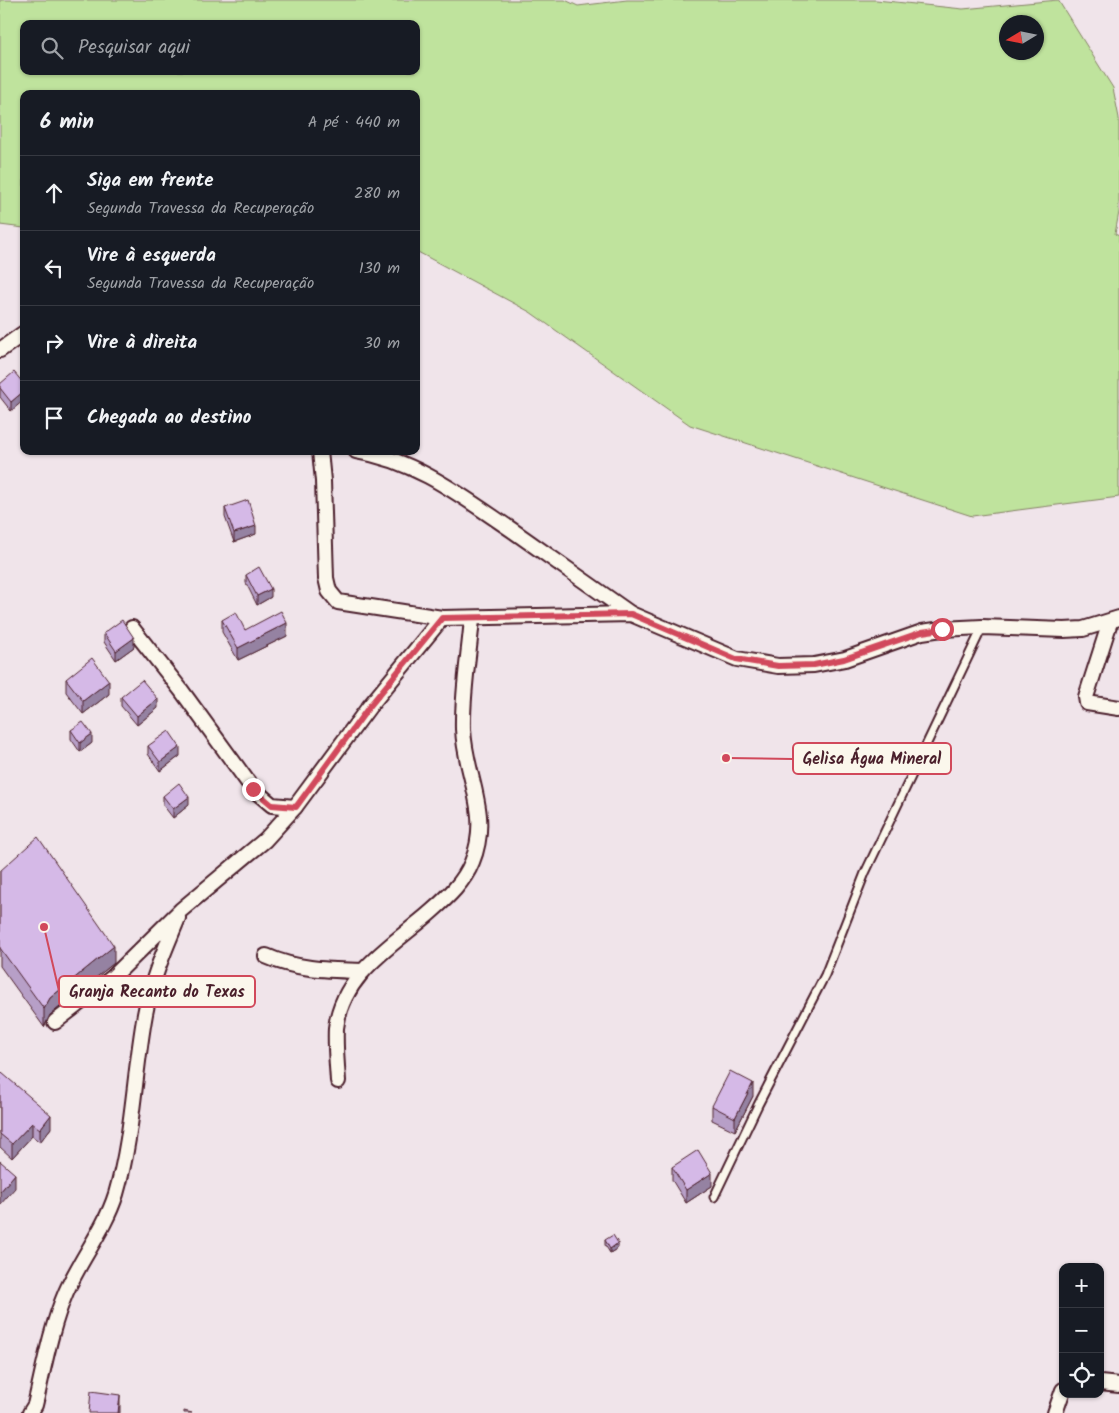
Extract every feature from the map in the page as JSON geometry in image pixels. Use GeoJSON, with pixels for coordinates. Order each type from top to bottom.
{"type":"FeatureCollection","features":[{"type":"Feature","properties":{"kind":"street"},"geometry":{"type":"LineString","coordinates":[[0,350],[20,336]]}},
{"type":"Feature","properties":{"kind":"street"},"geometry":{"type":"LineString","coordinates":[[320,455],[328,591],[338,602],[442,618],[472,619],[631,614]]}},
{"type":"Feature","properties":{"kind":"street"},"geometry":{"type":"LineString","coordinates":[[374,455],[393,459],[420,471],[458,494],[631,614],[736,659],[778,666],[814,665],[844,659],[922,632],[982,627],[1083,629],[1114,620]]}},
{"type":"Feature","properties":{"kind":"street"},"geometry":{"type":"LineString","coordinates":[[55,1022],[113,976],[181,910],[265,840],[296,807],[369,707],[442,618]]}},
{"type":"Feature","properties":{"kind":"street"},"geometry":{"type":"LineString","coordinates":[[338,1081],[336,1026],[343,1003],[355,980],[450,894],[464,878],[480,840],[480,806],[470,771],[463,728],[472,619]]}},
{"type":"Feature","properties":{"kind":"street"},"geometry":{"type":"LineString","coordinates":[[1114,620],[1086,697],[1087,703],[1119,708]]}},
{"type":"Feature","properties":{"kind":"street"},"geometry":{"type":"LineString","coordinates":[[132,628],[187,697],[253,789],[272,805],[296,807]]}},
{"type":"Feature","properties":{"kind":"street"},"geometry":{"type":"LineString","coordinates":[[30,1413],[35,1405],[53,1329],[66,1291],[104,1224],[116,1195],[127,1144],[145,1014],[154,978],[181,910]]}},
{"type":"Feature","properties":{"kind":"street"},"geometry":{"type":"LineString","coordinates":[[266,956],[286,965],[314,969],[363,971]]}},
{"type":"Feature","properties":{"kind":"street"},"geometry":{"type":"LineString","coordinates":[[1104,1383],[1119,1385]]}},
{"type":"Feature","properties":{"kind":"street"},"geometry":{"type":"LineString","coordinates":[[1055,1413],[1060,1398]]}},
{"type":"Feature","properties":{"kind":"lane"},"geometry":{"type":"LineString","coordinates":[[714,1197],[758,1105],[825,975],[865,873],[982,627]]}},
{"type":"Feature","properties":{"kind":"green space"},"geometry":{"type":"Polygon","coordinates":[[[0,0],[565,0],[578,6],[627,0],[876,0],[963,9],[1058,0],[1113,88],[1119,118],[1119,212],[1115,234],[1119,236],[1119,497],[972,516],[690,425],[530,312],[420,253],[420,90],[20,90],[20,228],[0,225],[0,0]]]}},
{"type":"Feature","properties":{"kind":"building"},"geometry":{"type":"Polygon","coordinates":[[[14,372],[20,379],[20,394],[11,402],[0,388],[0,384],[14,372]]]}},
{"type":"Feature","properties":{"kind":"building"},"geometry":{"type":"Polygon","coordinates":[[[248,500],[256,526],[234,533],[225,508],[248,500]]]}},
{"type":"Feature","properties":{"kind":"building"},"geometry":{"type":"Polygon","coordinates":[[[259,567],[271,589],[257,596],[246,575],[259,567]]]}},
{"type":"Feature","properties":{"kind":"building"},"geometry":{"type":"Polygon","coordinates":[[[281,611],[287,623],[238,648],[222,620],[236,612],[245,630],[281,611]]]}},
{"type":"Feature","properties":{"kind":"building"},"geometry":{"type":"Polygon","coordinates":[[[122,620],[134,638],[116,651],[104,633],[122,620]]]}},
{"type":"Feature","properties":{"kind":"building"},"geometry":{"type":"Polygon","coordinates":[[[92,658],[109,681],[83,701],[66,679],[92,658]]]}},
{"type":"Feature","properties":{"kind":"building"},"geometry":{"type":"Polygon","coordinates":[[[142,680],[158,699],[137,716],[121,697],[142,680]]]}},
{"type":"Feature","properties":{"kind":"building"},"geometry":{"type":"Polygon","coordinates":[[[83,722],[92,734],[80,743],[71,730],[83,722]]]}},
{"type":"Feature","properties":{"kind":"building"},"geometry":{"type":"Polygon","coordinates":[[[169,731],[180,747],[160,762],[148,746],[169,731]]]}},
{"type":"Feature","properties":{"kind":"building"},"geometry":{"type":"Polygon","coordinates":[[[179,783],[189,797],[173,809],[163,796],[179,783]]]}},
{"type":"Feature","properties":{"kind":"building"},"geometry":{"type":"Polygon","coordinates":[[[38,837],[114,946],[50,998],[44,1009],[0,948],[0,871],[38,837]]]}},
{"type":"Feature","properties":{"kind":"building"},"geometry":{"type":"Polygon","coordinates":[[[730,1071],[753,1083],[735,1118],[712,1106],[730,1071]]]}},
{"type":"Feature","properties":{"kind":"building"},"geometry":{"type":"Polygon","coordinates":[[[2,1073],[51,1115],[40,1129],[32,1123],[12,1144],[0,1134],[0,1075],[2,1073]]]}},
{"type":"Feature","properties":{"kind":"building"},"geometry":{"type":"Polygon","coordinates":[[[698,1150],[712,1173],[686,1190],[672,1167],[698,1150]]]}},
{"type":"Feature","properties":{"kind":"building"},"geometry":{"type":"Polygon","coordinates":[[[0,1161],[15,1174],[0,1192],[0,1161]]]}},
{"type":"Feature","properties":{"kind":"building"},"geometry":{"type":"Polygon","coordinates":[[[613,1235],[618,1243],[610,1249],[605,1240],[613,1235]]]}},
{"type":"Feature","properties":{"kind":"building"},"geometry":{"type":"Polygon","coordinates":[[[91,1391],[120,1395],[118,1413],[89,1413],[91,1391]]]}},
{"type":"Feature","properties":{"kind":"place","name":"Gelisa Água Mineral"},"geometry":{"type":"Point","coordinates":[726,758]}},
{"type":"Feature","properties":{"kind":"place","name":"Granja Recanto do Texas"},"geometry":{"type":"Point","coordinates":[44,927]}},
{"type":"Feature","properties":{"kind":"route"},"geometry":{"type":"LineString","coordinates":[[253,789],[262,799],[272,805],[296,807],[369,707],[442,618],[472,619],[631,614],[685,639],[736,659],[778,666],[814,665],[844,659],[922,632],[942,629]]}}]}
